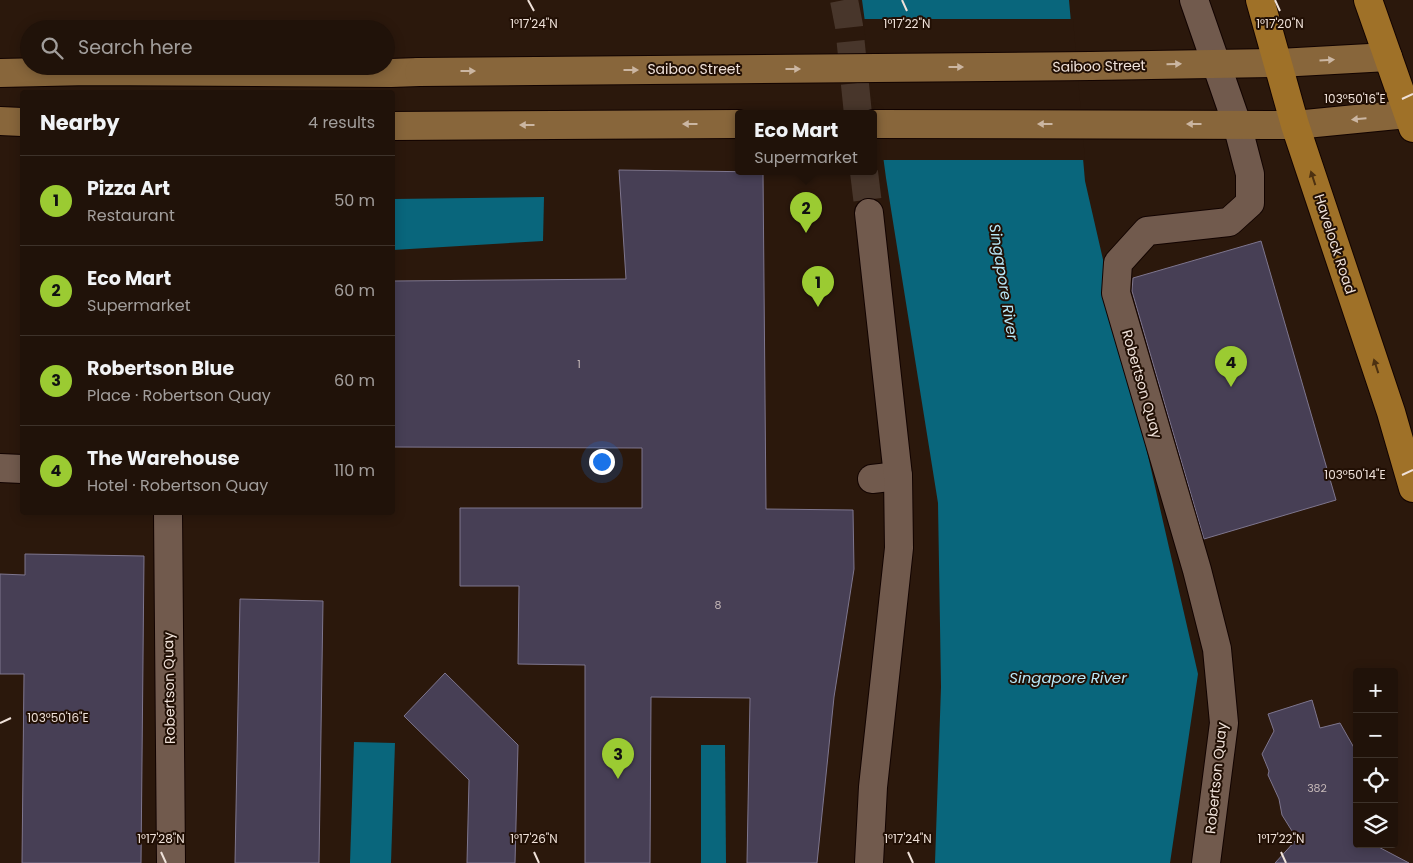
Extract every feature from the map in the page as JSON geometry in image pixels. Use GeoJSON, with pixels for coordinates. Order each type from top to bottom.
{"type":"FeatureCollection","features":[{"type":"Feature","properties":{"kind":"main road","name":"Havelock Road"},"geometry":{"type":"LineString","coordinates":[[1260,0],[1295,125],[1388,404],[1413,488]]}},
{"type":"Feature","properties":{"kind":"main road"},"geometry":{"type":"LineString","coordinates":[[1368,0],[1410,121]]}},
{"type":"Feature","properties":{"kind":"street","name":"Robertson Quay"},"geometry":{"type":"LineString","coordinates":[[1194,0],[1237,124],[1250,174],[1250,203],[1228,222],[1147,231],[1118,263],[1116,293],[1217,649],[1224,723],[1206,863]]}},
{"type":"Feature","properties":{"kind":"street","name":"Saiboo Street"},"geometry":{"type":"LineString","coordinates":[[395,74],[1279,63],[1388,57]]}},
{"type":"Feature","properties":{"kind":"street","name":"Saiboo Street"},"geometry":{"type":"LineString","coordinates":[[0,73],[20,73]]}},
{"type":"Feature","properties":{"kind":"street"},"geometry":{"type":"LineString","coordinates":[[877,124],[1295,125],[1410,121]]}},
{"type":"Feature","properties":{"kind":"street"},"geometry":{"type":"LineString","coordinates":[[0,122],[20,122]]}},
{"type":"Feature","properties":{"kind":"street"},"geometry":{"type":"LineString","coordinates":[[395,126],[735,124]]}},
{"type":"Feature","properties":{"kind":"street"},"geometry":{"type":"LineString","coordinates":[[869,213],[885,478],[899,548],[873,786],[869,863]]}},
{"type":"Feature","properties":{"kind":"street"},"geometry":{"type":"LineString","coordinates":[[0,468],[20,469]]}},
{"type":"Feature","properties":{"kind":"street","name":"Robertson Quay"},"geometry":{"type":"LineString","coordinates":[[168,515],[171,863]]}},
{"type":"Feature","properties":{"kind":"water","name":"Singapore River"},"geometry":{"type":"Polygon","coordinates":[[[862,0],[1069,0],[1085,181],[1198,674],[1170,863],[935,863],[941,687],[938,503],[877,110],[862,0]]]}},
{"type":"Feature","properties":{"kind":"water"},"geometry":{"type":"Polygon","coordinates":[[[544,197],[543,241],[395,250],[395,199],[544,197]]]}},
{"type":"Feature","properties":{"kind":"water"},"geometry":{"type":"Polygon","coordinates":[[[354,742],[395,743],[391,863],[350,863],[354,742]]]}},
{"type":"Feature","properties":{"kind":"water"},"geometry":{"type":"Polygon","coordinates":[[[701,745],[725,745],[726,863],[701,863],[701,745]]]}},
{"type":"Feature","properties":{"kind":"pier"},"geometry":{"type":"Polygon","coordinates":[[[863,19],[1073,19],[1085,160],[881,160],[877,110],[875,110],[863,19]]]}},
{"type":"Feature","properties":{"kind":"building"},"geometry":{"type":"Polygon","coordinates":[[[619,170],[735,172],[735,175],[763,175],[766,509],[853,510],[854,569],[834,697],[817,863],[747,863],[750,698],[651,697],[650,863],[585,863],[585,665],[518,664],[519,586],[460,586],[460,508],[642,508],[642,448],[395,447],[395,281],[626,279],[619,170]]]}},
{"type":"Feature","properties":{"kind":"building"},"geometry":{"type":"Polygon","coordinates":[[[1261,241],[1336,500],[1204,539],[1132,291],[1133,278],[1261,241]]]}},
{"type":"Feature","properties":{"kind":"building"},"geometry":{"type":"Polygon","coordinates":[[[25,554],[144,556],[141,863],[22,863],[24,674],[0,674],[0,574],[25,575],[25,554]]]}},
{"type":"Feature","properties":{"kind":"building"},"geometry":{"type":"Polygon","coordinates":[[[240,599],[323,601],[319,863],[235,863],[240,599]]]}},
{"type":"Feature","properties":{"kind":"building"},"geometry":{"type":"Polygon","coordinates":[[[445,673],[518,745],[515,863],[467,863],[469,780],[404,716],[445,673]]]}},
{"type":"Feature","properties":{"kind":"building"},"geometry":{"type":"Polygon","coordinates":[[[1312,700],[1320,728],[1340,723],[1353,746],[1353,848],[1381,848],[1409,863],[1275,863],[1297,839],[1282,815],[1279,799],[1268,775],[1269,771],[1262,754],[1274,731],[1268,714],[1312,700]]]}},
{"type":"Feature","properties":{"kind":"tunnel"},"geometry":{"type":"LineString","coordinates":[[844,0],[849,26],[858,110]]}},
{"type":"Feature","properties":{"kind":"tunnel"},"geometry":{"type":"LineString","coordinates":[[864,175],[869,213]]}},
{"type":"Feature","properties":{"kind":"place","name":"Eco Mart"},"geometry":{"type":"Point","coordinates":[806,233]}},
{"type":"Feature","properties":{"kind":"place","name":"Pizza Art"},"geometry":{"type":"Point","coordinates":[818,307]}},
{"type":"Feature","properties":{"kind":"place","name":"The Warehouse"},"geometry":{"type":"Point","coordinates":[1231,387]}},
{"type":"Feature","properties":{"kind":"place","name":"Robertson Blue"},"geometry":{"type":"Point","coordinates":[618,779]}}]}
